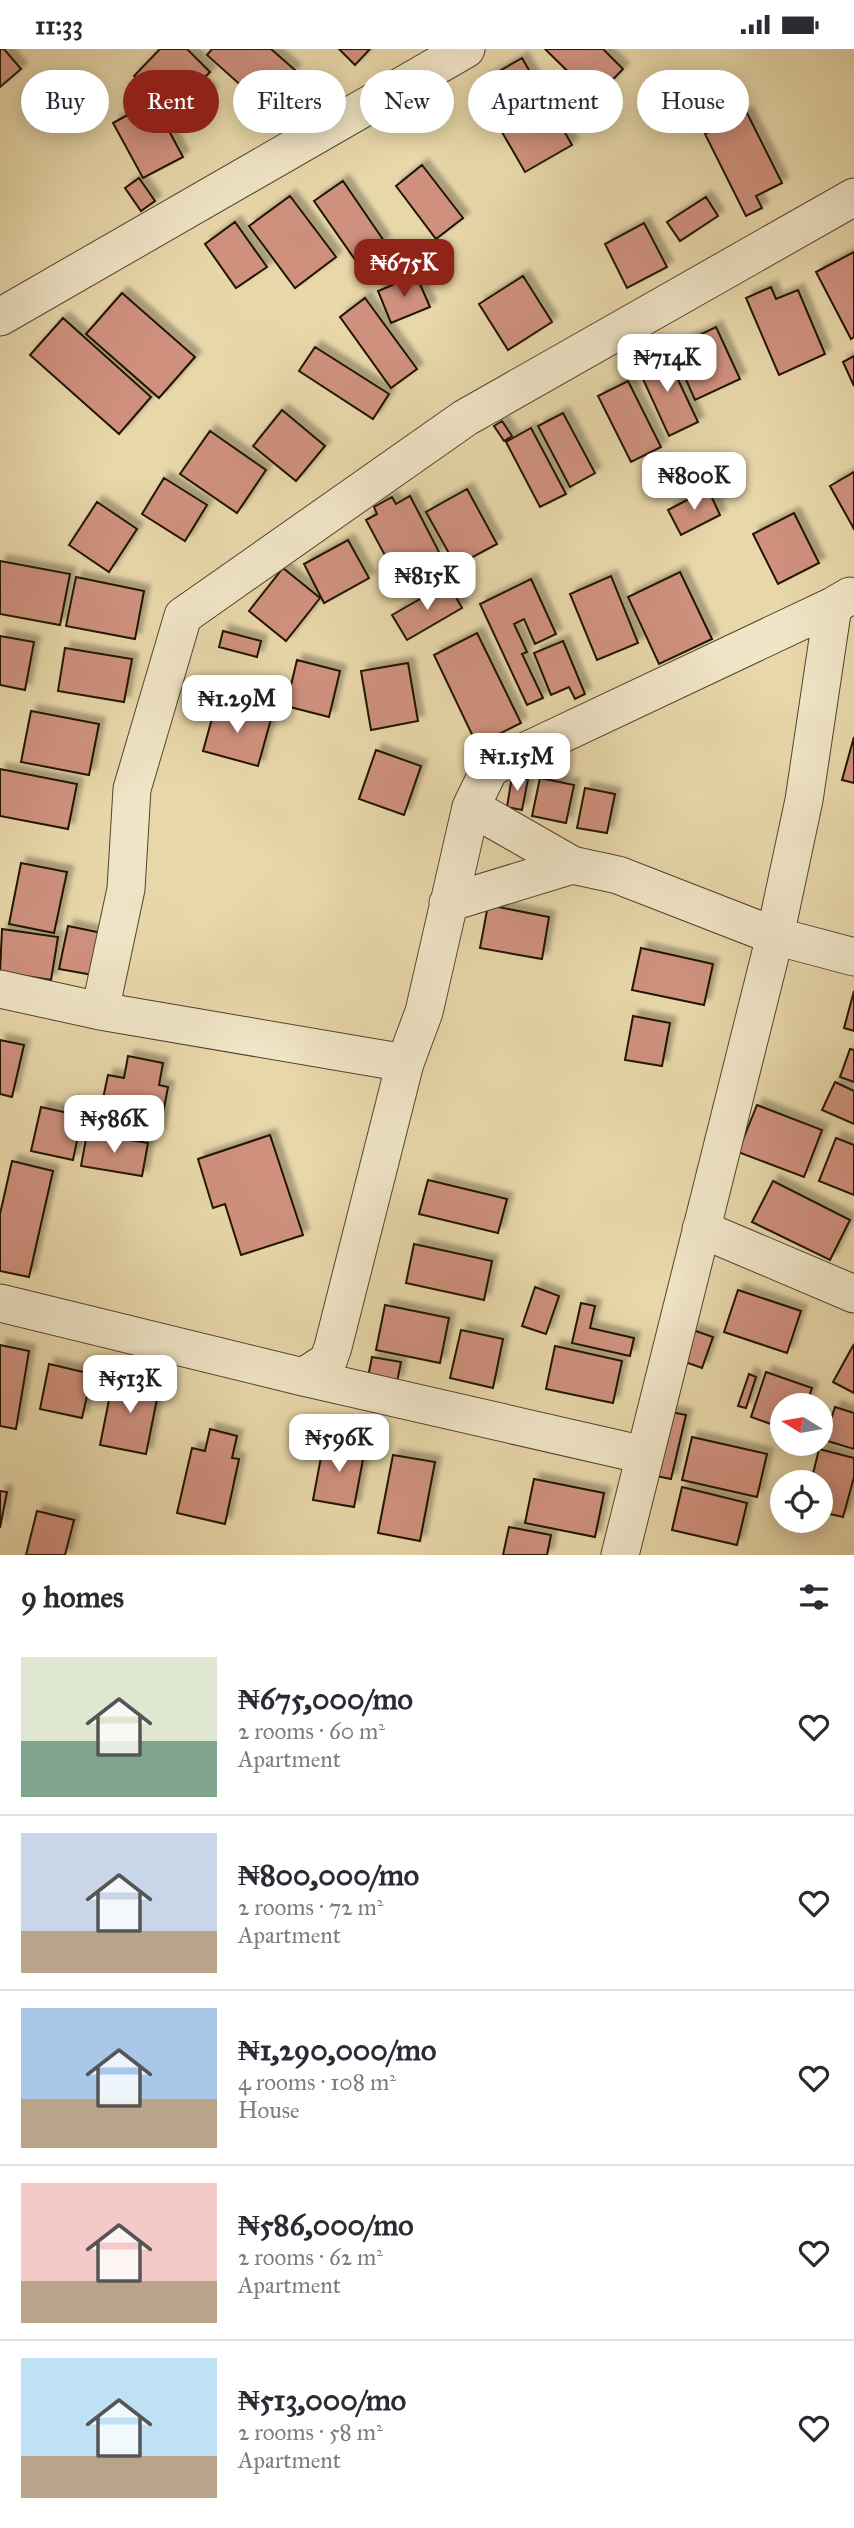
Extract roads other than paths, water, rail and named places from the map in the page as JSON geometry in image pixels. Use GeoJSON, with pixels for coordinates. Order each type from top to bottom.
{"type":"FeatureCollection","features":[{"type":"Feature","properties":{"kind":"street"},"geometry":{"type":"LineString","coordinates":[[0,317],[466,49]]}},
{"type":"Feature","properties":{"kind":"street"},"geometry":{"type":"LineString","coordinates":[[100,1011],[126,889],[132,789],[183,616],[465,418],[854,197]]}},
{"type":"Feature","properties":{"kind":"street"},"geometry":{"type":"LineString","coordinates":[[303,1377],[328,1361],[333,1347],[405,1063],[424,1011],[471,807],[490,768],[844,600]]}},
{"type":"Feature","properties":{"kind":"street"},"geometry":{"type":"LineString","coordinates":[[620,1555],[775,936],[844,600]]}},
{"type":"Feature","properties":{"kind":"street"},"geometry":{"type":"LineString","coordinates":[[471,807],[572,865],[618,875],[775,936],[854,957]]}},
{"type":"Feature","properties":{"kind":"street"},"geometry":{"type":"LineString","coordinates":[[449,903],[572,865]]}},
{"type":"Feature","properties":{"kind":"street"},"geometry":{"type":"LineString","coordinates":[[0,989],[100,1011],[405,1063]]}},
{"type":"Feature","properties":{"kind":"street"},"geometry":{"type":"LineString","coordinates":[[701,1229],[854,1294]]}},
{"type":"Feature","properties":{"kind":"street"},"geometry":{"type":"LineString","coordinates":[[0,1303],[303,1377],[644,1455]]}}]}
